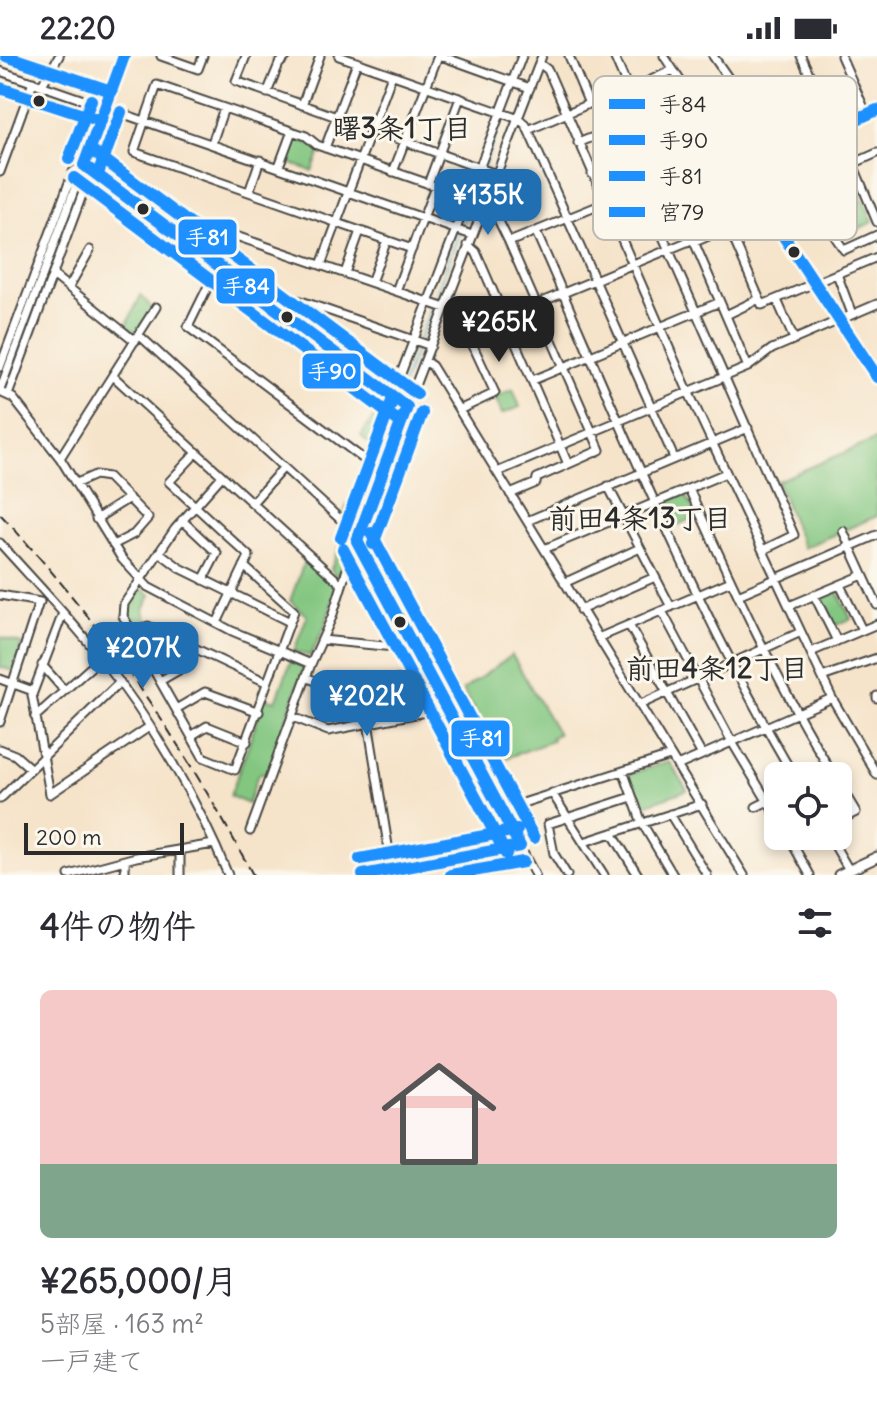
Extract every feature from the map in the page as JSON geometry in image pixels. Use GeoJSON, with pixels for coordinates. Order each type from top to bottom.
{"type":"FeatureCollection","features":[{"type":"Feature","properties":{"kind":"main road"},"geometry":{"type":"LineString","coordinates":[[839,875],[877,857]]}},
{"type":"Feature","properties":{"kind":"street"},"geometry":{"type":"LineString","coordinates":[[0,172],[38,84],[59,56]]}},
{"type":"Feature","properties":{"kind":"street"},"geometry":{"type":"LineString","coordinates":[[3,392],[123,56]]}},
{"type":"Feature","properties":{"kind":"street"},"geometry":{"type":"LineString","coordinates":[[167,57],[198,69],[203,56]]}},
{"type":"Feature","properties":{"kind":"street"},"geometry":{"type":"LineString","coordinates":[[246,56],[236,81],[496,174]]}},
{"type":"Feature","properties":{"kind":"street"},"geometry":{"type":"LineString","coordinates":[[267,93],[279,64],[287,56]]}},
{"type":"Feature","properties":{"kind":"street"},"geometry":{"type":"LineString","coordinates":[[302,105],[320,56]]}},
{"type":"Feature","properties":{"kind":"street"},"geometry":{"type":"LineString","coordinates":[[339,56],[519,119],[528,130],[674,458]]}},
{"type":"Feature","properties":{"kind":"street"},"geometry":{"type":"LineString","coordinates":[[393,172],[439,56],[530,88]]}},
{"type":"Feature","properties":{"kind":"street"},"geometry":{"type":"LineString","coordinates":[[250,831],[311,664],[332,617],[359,531],[431,346],[438,304],[459,230],[522,56]]}},
{"type":"Feature","properties":{"kind":"street"},"geometry":{"type":"LineString","coordinates":[[569,56],[589,104]]}},
{"type":"Feature","properties":{"kind":"street"},"geometry":{"type":"LineString","coordinates":[[614,56],[623,76]]}},
{"type":"Feature","properties":{"kind":"street"},"geometry":{"type":"LineString","coordinates":[[664,56],[677,76]]}},
{"type":"Feature","properties":{"kind":"street"},"geometry":{"type":"LineString","coordinates":[[713,56],[727,76]]}},
{"type":"Feature","properties":{"kind":"street"},"geometry":{"type":"LineString","coordinates":[[801,56],[810,76]]}},
{"type":"Feature","properties":{"kind":"street"},"geometry":{"type":"LineString","coordinates":[[841,56],[849,76]]}},
{"type":"Feature","properties":{"kind":"street"},"geometry":{"type":"LineString","coordinates":[[392,397],[417,341],[468,245],[541,59]]}},
{"type":"Feature","properties":{"kind":"street"},"geometry":{"type":"LineString","coordinates":[[541,59],[592,174]]}},
{"type":"Feature","properties":{"kind":"street"},"geometry":{"type":"LineString","coordinates":[[325,148],[357,62]]}},
{"type":"Feature","properties":{"kind":"street"},"geometry":{"type":"LineString","coordinates":[[658,76],[673,70]]}},
{"type":"Feature","properties":{"kind":"street"},"geometry":{"type":"LineString","coordinates":[[0,71],[472,235]]}},
{"type":"Feature","properties":{"kind":"street"},"geometry":{"type":"LineString","coordinates":[[321,265],[392,75]]}},
{"type":"Feature","properties":{"kind":"street"},"geometry":{"type":"LineString","coordinates":[[396,291],[412,249],[424,217],[435,186],[325,148],[292,131],[157,85],[134,152],[412,249]]}},
{"type":"Feature","properties":{"kind":"street"},"geometry":{"type":"LineString","coordinates":[[857,93],[867,115]]}},
{"type":"Feature","properties":{"kind":"street"},"geometry":{"type":"LineString","coordinates":[[428,184],[460,98]]}},
{"type":"Feature","properties":{"kind":"street"},"geometry":{"type":"LineString","coordinates":[[528,130],[593,102]]}},
{"type":"Feature","properties":{"kind":"street"},"geometry":{"type":"LineString","coordinates":[[212,143],[224,108]]}},
{"type":"Feature","properties":{"kind":"street"},"geometry":{"type":"LineString","coordinates":[[857,119],[877,110]]}},
{"type":"Feature","properties":{"kind":"street"},"geometry":{"type":"LineString","coordinates":[[279,166],[292,131]]}},
{"type":"Feature","properties":{"kind":"street"},"geometry":{"type":"LineString","coordinates":[[578,143],[593,137]]}},
{"type":"Feature","properties":{"kind":"street"},"geometry":{"type":"LineString","coordinates":[[857,161],[877,153]]}},
{"type":"Feature","properties":{"kind":"street"},"geometry":{"type":"LineString","coordinates":[[249,192],[260,160]]}},
{"type":"Feature","properties":{"kind":"street"},"geometry":{"type":"LineString","coordinates":[[84,165],[407,407]]}},
{"type":"Feature","properties":{"kind":"street"},"geometry":{"type":"LineString","coordinates":[[3,392],[53,275],[88,179],[84,165]]}},
{"type":"Feature","properties":{"kind":"street"},"geometry":{"type":"LineString","coordinates":[[0,367],[73,172],[84,165]]}},
{"type":"Feature","properties":{"kind":"street"},"geometry":{"type":"LineString","coordinates":[[857,173],[877,222]]}},
{"type":"Feature","properties":{"kind":"street"},"geometry":{"type":"LineString","coordinates":[[867,198],[877,193]]}},
{"type":"Feature","properties":{"kind":"street"},"geometry":{"type":"LineString","coordinates":[[485,201],[492,207],[509,242],[600,450],[537,478],[536,483],[510,494]]}},
{"type":"Feature","properties":{"kind":"street"},"geometry":{"type":"LineString","coordinates":[[509,242],[593,208]]}},
{"type":"Feature","properties":{"kind":"street"},"geometry":{"type":"LineString","coordinates":[[345,273],[360,231]]}},
{"type":"Feature","properties":{"kind":"street"},"geometry":{"type":"LineString","coordinates":[[536,232],[655,503],[765,727],[786,762]]}},
{"type":"Feature","properties":{"kind":"street"},"geometry":{"type":"LineString","coordinates":[[382,473],[188,327],[230,234],[396,291],[455,307],[495,393],[459,410]]}},
{"type":"Feature","properties":{"kind":"street"},"geometry":{"type":"LineString","coordinates":[[837,240],[844,250],[877,235]]}},
{"type":"Feature","properties":{"kind":"street"},"geometry":{"type":"LineString","coordinates":[[371,282],[387,240]]}},
{"type":"Feature","properties":{"kind":"street"},"geometry":{"type":"LineString","coordinates":[[621,240],[832,698],[877,775]]}},
{"type":"Feature","properties":{"kind":"street"},"geometry":{"type":"LineString","coordinates":[[665,240],[794,535],[763,550]]}},
{"type":"Feature","properties":{"kind":"street"},"geometry":{"type":"LineString","coordinates":[[734,240],[762,305],[877,257]]}},
{"type":"Feature","properties":{"kind":"street"},"geometry":{"type":"LineString","coordinates":[[787,240],[877,377]]}},
{"type":"Feature","properties":{"kind":"street"},"geometry":{"type":"LineString","coordinates":[[505,317],[694,241],[748,367]]}},
{"type":"Feature","properties":{"kind":"street"},"geometry":{"type":"LineString","coordinates":[[468,245],[476,252],[568,464]]}},
{"type":"Feature","properties":{"kind":"street"},"geometry":{"type":"LineString","coordinates":[[69,287],[90,250]]}},
{"type":"Feature","properties":{"kind":"street"},"geometry":{"type":"LineString","coordinates":[[837,274],[852,314]]}},
{"type":"Feature","properties":{"kind":"street"},"geometry":{"type":"LineString","coordinates":[[53,275],[137,338],[353,531],[535,875]]}},
{"type":"Feature","properties":{"kind":"street"},"geometry":{"type":"LineString","coordinates":[[248,287],[255,285],[431,346]]}},
{"type":"Feature","properties":{"kind":"street"},"geometry":{"type":"LineString","coordinates":[[726,315],[759,299]]}},
{"type":"Feature","properties":{"kind":"street"},"geometry":{"type":"LineString","coordinates":[[777,300],[794,339]]}},
{"type":"Feature","properties":{"kind":"street"},"geometry":{"type":"LineString","coordinates":[[533,380],[720,302]]}},
{"type":"Feature","properties":{"kind":"street"},"geometry":{"type":"LineString","coordinates":[[497,472],[748,367],[772,349],[877,304]]}},
{"type":"Feature","properties":{"kind":"street"},"geometry":{"type":"LineString","coordinates":[[60,458],[156,307]]}},
{"type":"Feature","properties":{"kind":"street"},"geometry":{"type":"LineString","coordinates":[[308,333],[318,307]]}},
{"type":"Feature","properties":{"kind":"street"},"geometry":{"type":"LineString","coordinates":[[425,361],[432,366],[744,875]]}},
{"type":"Feature","properties":{"kind":"street"},"geometry":{"type":"LineString","coordinates":[[113,376],[341,584]]}},
{"type":"Feature","properties":{"kind":"street"},"geometry":{"type":"LineString","coordinates":[[3,392],[21,407],[60,458],[113,545],[140,579],[170,600],[311,664]]}},
{"type":"Feature","properties":{"kind":"street"},"geometry":{"type":"LineString","coordinates":[[527,521],[748,428]]}},
{"type":"Feature","properties":{"kind":"street"},"geometry":{"type":"LineString","coordinates":[[197,452],[169,482],[249,556],[217,623]]}},
{"type":"Feature","properties":{"kind":"street"},"geometry":{"type":"LineString","coordinates":[[252,503],[283,468]]}},
{"type":"Feature","properties":{"kind":"street"},"geometry":{"type":"LineString","coordinates":[[544,549],[726,473]]}},
{"type":"Feature","properties":{"kind":"street"},"geometry":{"type":"LineString","coordinates":[[77,483],[95,475],[108,477],[148,518],[134,534],[113,545]]}},
{"type":"Feature","properties":{"kind":"street"},"geometry":{"type":"LineString","coordinates":[[222,476],[194,505],[159,552],[124,604],[123,616],[203,757],[235,770],[294,611],[244,566]]}},
{"type":"Feature","properties":{"kind":"street"},"geometry":{"type":"LineString","coordinates":[[608,486],[655,577],[666,609],[698,678],[764,796]]}},
{"type":"Feature","properties":{"kind":"street"},"geometry":{"type":"LineString","coordinates":[[689,489],[738,595],[826,762]]}},
{"type":"Feature","properties":{"kind":"street"},"geometry":{"type":"LineString","coordinates":[[96,519],[129,498]]}},
{"type":"Feature","properties":{"kind":"street"},"geometry":{"type":"LineString","coordinates":[[182,520],[217,553],[203,580]]}},
{"type":"Feature","properties":{"kind":"street"},"geometry":{"type":"LineString","coordinates":[[843,531],[877,605]]}},
{"type":"Feature","properties":{"kind":"street"},"geometry":{"type":"LineString","coordinates":[[738,595],[877,535]]}},
{"type":"Feature","properties":{"kind":"street"},"geometry":{"type":"LineString","coordinates":[[0,543],[120,682],[184,785],[228,875]]}},
{"type":"Feature","properties":{"kind":"street"},"geometry":{"type":"LineString","coordinates":[[564,583],[640,548]]}},
{"type":"Feature","properties":{"kind":"street"},"geometry":{"type":"LineString","coordinates":[[159,552],[180,568],[290,622]]}},
{"type":"Feature","properties":{"kind":"street"},"geometry":{"type":"LineString","coordinates":[[789,606],[863,575]]}},
{"type":"Feature","properties":{"kind":"street"},"geometry":{"type":"LineString","coordinates":[[580,610],[655,577]]}},
{"type":"Feature","properties":{"kind":"street"},"geometry":{"type":"LineString","coordinates":[[598,638],[731,581]]}},
{"type":"Feature","properties":{"kind":"street"},"geometry":{"type":"LineString","coordinates":[[840,585],[862,630]]}},
{"type":"Feature","properties":{"kind":"street"},"geometry":{"type":"LineString","coordinates":[[0,595],[39,602],[49,597]]}},
{"type":"Feature","properties":{"kind":"street"},"geometry":{"type":"LineString","coordinates":[[814,595],[837,641]]}},
{"type":"Feature","properties":{"kind":"street"},"geometry":{"type":"LineString","coordinates":[[0,722],[39,602]]}},
{"type":"Feature","properties":{"kind":"street"},"geometry":{"type":"LineString","coordinates":[[63,613],[33,691],[50,794],[149,727]]}},
{"type":"Feature","properties":{"kind":"street"},"geometry":{"type":"LineString","coordinates":[[811,652],[877,624]]}},
{"type":"Feature","properties":{"kind":"street"},"geometry":{"type":"LineString","coordinates":[[629,625],[702,755]]}},
{"type":"Feature","properties":{"kind":"street"},"geometry":{"type":"LineString","coordinates":[[132,633],[148,626],[266,682]]}},
{"type":"Feature","properties":{"kind":"street"},"geometry":{"type":"LineString","coordinates":[[639,705],[801,632]]}},
{"type":"Feature","properties":{"kind":"street"},"geometry":{"type":"LineString","coordinates":[[322,640],[415,649]]}},
{"type":"Feature","properties":{"kind":"street"},"geometry":{"type":"LineString","coordinates":[[160,681],[179,670],[193,648]]}},
{"type":"Feature","properties":{"kind":"street"},"geometry":{"type":"LineString","coordinates":[[35,717],[101,658]]}},
{"type":"Feature","properties":{"kind":"street"},"geometry":{"type":"LineString","coordinates":[[822,677],[877,658]]}},
{"type":"Feature","properties":{"kind":"street"},"geometry":{"type":"LineString","coordinates":[[42,665],[64,690]]}},
{"type":"Feature","properties":{"kind":"street"},"geometry":{"type":"LineString","coordinates":[[308,678],[340,691],[428,674]]}},
{"type":"Feature","properties":{"kind":"street"},"geometry":{"type":"LineString","coordinates":[[0,679],[33,691]]}},
{"type":"Feature","properties":{"kind":"street"},"geometry":{"type":"LineString","coordinates":[[0,799],[120,682]]}},
{"type":"Feature","properties":{"kind":"street"},"geometry":{"type":"LineString","coordinates":[[176,709],[205,692],[259,712]]}},
{"type":"Feature","properties":{"kind":"street"},"geometry":{"type":"LineString","coordinates":[[677,766],[832,698]]}},
{"type":"Feature","properties":{"kind":"street"},"geometry":{"type":"LineString","coordinates":[[293,717],[328,731],[446,708]]}},
{"type":"Feature","properties":{"kind":"street"},"geometry":{"type":"LineString","coordinates":[[368,722],[392,870]]}},
{"type":"Feature","properties":{"kind":"street"},"geometry":{"type":"LineString","coordinates":[[191,736],[207,726],[247,742]]}},
{"type":"Feature","properties":{"kind":"street"},"geometry":{"type":"LineString","coordinates":[[0,749],[15,755],[31,769]]}},
{"type":"Feature","properties":{"kind":"street"},"geometry":{"type":"LineString","coordinates":[[501,810],[670,756]]}},
{"type":"Feature","properties":{"kind":"street"},"geometry":{"type":"LineString","coordinates":[[623,771],[642,823],[673,875]]}},
{"type":"Feature","properties":{"kind":"street"},"geometry":{"type":"LineString","coordinates":[[552,793],[601,874]]}},
{"type":"Feature","properties":{"kind":"street"},"geometry":{"type":"LineString","coordinates":[[567,875],[554,854],[548,824],[632,797]]}},
{"type":"Feature","properties":{"kind":"street"},"geometry":{"type":"LineString","coordinates":[[756,807],[764,803]]}},
{"type":"Feature","properties":{"kind":"street"},"geometry":{"type":"LineString","coordinates":[[584,842],[702,804]]}},
{"type":"Feature","properties":{"kind":"street"},"geometry":{"type":"LineString","coordinates":[[670,814],[707,875]]}},
{"type":"Feature","properties":{"kind":"street"},"geometry":{"type":"LineString","coordinates":[[612,833],[638,875]]}},
{"type":"Feature","properties":{"kind":"street"},"geometry":{"type":"LineString","coordinates":[[69,875],[125,860],[214,844]]}},
{"type":"Feature","properties":{"kind":"street"},"geometry":{"type":"LineString","coordinates":[[363,875],[520,846]]}},
{"type":"Feature","properties":{"kind":"street"},"geometry":{"type":"LineString","coordinates":[[180,850],[180,875]]}},
{"type":"Feature","properties":{"kind":"street"},"geometry":{"type":"LineString","coordinates":[[796,850],[810,875]]}},
{"type":"Feature","properties":{"kind":"street"},"geometry":{"type":"LineString","coordinates":[[837,850],[849,870]]}},
{"type":"Feature","properties":{"kind":"street"},"geometry":{"type":"LineString","coordinates":[[125,860],[125,875]]}},
{"type":"Feature","properties":{"kind":"green space"},"geometry":{"type":"Polygon","coordinates":[[[295,136],[321,150],[312,171],[286,162],[295,136]]]}},
{"type":"Feature","properties":{"kind":"green space"},"geometry":{"type":"Polygon","coordinates":[[[857,187],[873,222],[857,229],[857,187]]]}},
{"type":"Feature","properties":{"kind":"green space"},"geometry":{"type":"Polygon","coordinates":[[[141,295],[152,308],[137,333],[126,326],[141,295]]]}},
{"type":"Feature","properties":{"kind":"green space"},"geometry":{"type":"Polygon","coordinates":[[[513,389],[520,407],[502,414],[495,397],[513,389]]]}},
{"type":"Feature","properties":{"kind":"green space"},"geometry":{"type":"Polygon","coordinates":[[[387,398],[395,404],[395,412],[374,462],[367,456],[372,446],[361,436],[387,398]]]}},
{"type":"Feature","properties":{"kind":"green space"},"geometry":{"type":"Polygon","coordinates":[[[877,439],[877,516],[803,548],[777,481],[877,439]]]}},
{"type":"Feature","properties":{"kind":"green space"},"geometry":{"type":"Polygon","coordinates":[[[364,463],[372,469],[351,523],[343,515],[364,463]]]}},
{"type":"Feature","properties":{"kind":"green space"},"geometry":{"type":"Polygon","coordinates":[[[685,494],[698,516],[671,528],[661,504],[685,494]]]}},
{"type":"Feature","properties":{"kind":"green space"},"geometry":{"type":"Polygon","coordinates":[[[346,530],[352,536],[352,542],[338,575],[335,575],[331,569],[346,530]]]}},
{"type":"Feature","properties":{"kind":"green space"},"geometry":{"type":"Polygon","coordinates":[[[306,557],[337,584],[325,627],[310,656],[294,651],[307,616],[290,601],[306,557]]]}},
{"type":"Feature","properties":{"kind":"green space"},"geometry":{"type":"Polygon","coordinates":[[[139,587],[151,595],[144,609],[147,621],[136,628],[129,618],[128,608],[139,587]]]}},
{"type":"Feature","properties":{"kind":"green space"},"geometry":{"type":"Polygon","coordinates":[[[837,590],[851,619],[834,626],[820,598],[837,590]]]}},
{"type":"Feature","properties":{"kind":"green space"},"geometry":{"type":"Polygon","coordinates":[[[0,637],[22,644],[14,671],[0,667],[0,637]]]}},
{"type":"Feature","properties":{"kind":"green space"},"geometry":{"type":"Polygon","coordinates":[[[512,655],[558,734],[551,737],[552,741],[501,760],[463,690],[512,655]]]}},
{"type":"Feature","properties":{"kind":"green space"},"geometry":{"type":"Polygon","coordinates":[[[291,661],[303,667],[303,671],[267,775],[261,773],[257,777],[248,804],[230,796],[265,698],[276,701],[291,661]]]}},
{"type":"Feature","properties":{"kind":"green space"},"geometry":{"type":"Polygon","coordinates":[[[668,762],[687,790],[639,807],[628,777],[668,762]]]}},
{"type":"Feature","properties":{"kind":"waterway"},"geometry":{"type":"LineString","coordinates":[[506,111],[527,56]]}},
{"type":"Feature","properties":{"kind":"waterway"},"geometry":{"type":"LineString","coordinates":[[484,168],[503,117]]}},
{"type":"Feature","properties":{"kind":"waterway"},"geometry":{"type":"LineString","coordinates":[[462,227],[482,174]]}},
{"type":"Feature","properties":{"kind":"waterway"},"geometry":{"type":"LineString","coordinates":[[419,340],[459,233]]}},
{"type":"Feature","properties":{"kind":"waterway"},"geometry":{"type":"LineString","coordinates":[[399,393],[417,346]]}},
{"type":"Feature","properties":{"kind":"railway"},"geometry":{"type":"LineString","coordinates":[[0,514],[73,598],[139,686],[199,779],[253,875]]}},
{"type":"Feature","properties":{"kind":"transit line","name":"手81"},"geometry":{"type":"LineString","coordinates":[[6,56],[111,91]]}},
{"type":"Feature","properties":{"kind":"transit line","name":"手84"},"geometry":{"type":"LineString","coordinates":[[84,165],[124,56]]}},
{"type":"Feature","properties":{"kind":"transit line","name":"手90"},"geometry":{"type":"LineString","coordinates":[[0,88],[101,121]]}},
{"type":"Feature","properties":{"kind":"transit line","name":"手81"},"geometry":{"type":"LineString","coordinates":[[69,159],[91,100]]}},
{"type":"Feature","properties":{"kind":"transit line","name":"宮79"},"geometry":{"type":"LineString","coordinates":[[857,119],[877,110]]}},
{"type":"Feature","properties":{"kind":"transit line","name":"手90"},"geometry":{"type":"LineString","coordinates":[[99,171],[121,112]]}},
{"type":"Feature","properties":{"kind":"transit line","name":"手81"},"geometry":{"type":"LineString","coordinates":[[94,152],[417,394]]}},
{"type":"Feature","properties":{"kind":"transit line","name":"手84"},"geometry":{"type":"LineString","coordinates":[[84,165],[407,407]]}},
{"type":"Feature","properties":{"kind":"transit line","name":"手90"},"geometry":{"type":"LineString","coordinates":[[74,178],[397,420]]}},
{"type":"Feature","properties":{"kind":"transit line","name":"宮79"},"geometry":{"type":"LineString","coordinates":[[786,240],[877,377]]}},
{"type":"Feature","properties":{"kind":"transit line","name":"手81"},"geometry":{"type":"LineString","coordinates":[[341,538],[392,401]]}},
{"type":"Feature","properties":{"kind":"transit line","name":"手84"},"geometry":{"type":"LineString","coordinates":[[357,541],[407,407]]}},
{"type":"Feature","properties":{"kind":"transit line","name":"手90"},"geometry":{"type":"LineString","coordinates":[[373,544],[422,413]]}},
{"type":"Feature","properties":{"kind":"transit line","name":"手81"},"geometry":{"type":"LineString","coordinates":[[371,533],[534,838]]}},
{"type":"Feature","properties":{"kind":"transit line","name":"手84"},"geometry":{"type":"LineString","coordinates":[[357,541],[520,846]]}},
{"type":"Feature","properties":{"kind":"transit line","name":"手90"},"geometry":{"type":"LineString","coordinates":[[343,549],[506,854]]}},
{"type":"Feature","properties":{"kind":"transit line","name":"手81"},"geometry":{"type":"LineString","coordinates":[[360,859],[517,830]]}},
{"type":"Feature","properties":{"kind":"transit line","name":"手84"},"geometry":{"type":"LineString","coordinates":[[363,875],[520,846]]}},
{"type":"Feature","properties":{"kind":"transit line","name":"手90"},"geometry":{"type":"LineString","coordinates":[[451,875],[523,862]]}},
{"type":"Feature","properties":{"kind":"district","name":"曙3条1丁目"},"geometry":{"type":"Point","coordinates":[402,128]}},
{"type":"Feature","properties":{"kind":"district","name":"前田4条13丁目"},"geometry":{"type":"Point","coordinates":[640,518]}},
{"type":"Feature","properties":{"kind":"district","name":"前田4条12丁目"},"geometry":{"type":"Point","coordinates":[717,668]}}]}
